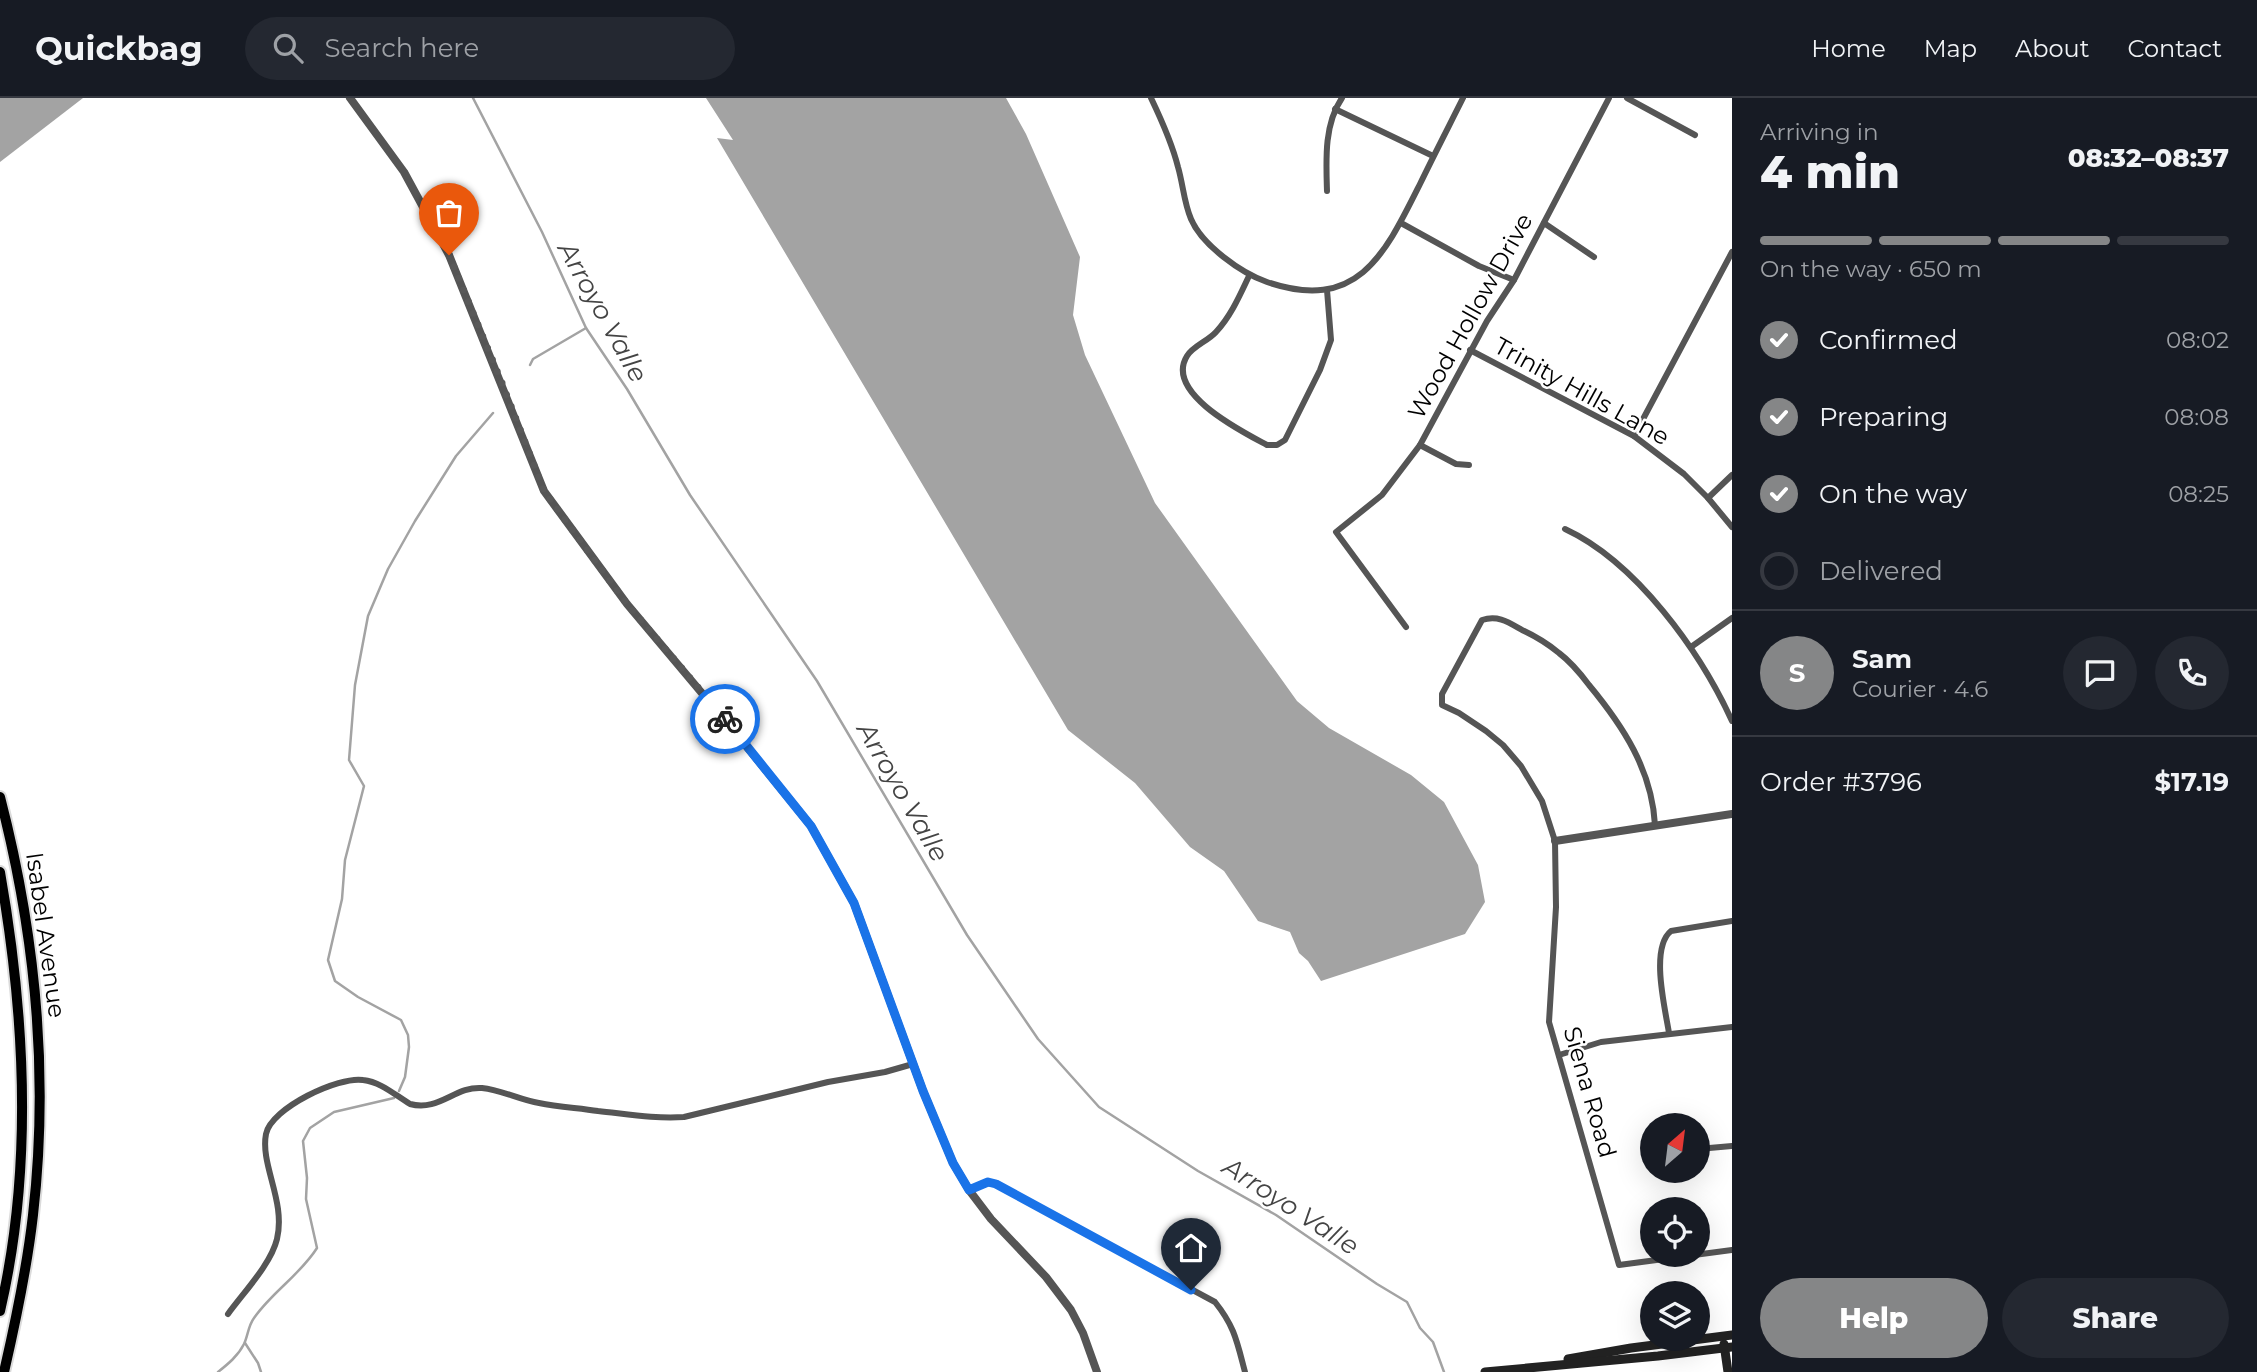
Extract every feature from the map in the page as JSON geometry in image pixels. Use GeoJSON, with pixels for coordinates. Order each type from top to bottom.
{"type":"FeatureCollection","features":[{"type":"Feature","properties":{"kind":"highway","name":"Isabel Avenue"},"geometry":{"type":"LineString","coordinates":[[0,797],[17,868],[30,946],[37,1022],[39,1112],[33,1214],[19,1308],[4,1372]]}},
{"type":"Feature","properties":{"kind":"highway","name":"Isabel Avenue"},"geometry":{"type":"LineString","coordinates":[[0,872],[18,1000],[22,1112],[16,1212],[0,1311]]}},
{"type":"Feature","properties":{"kind":"main road"},"geometry":{"type":"LineString","coordinates":[[1514,1369],[1631,1348],[1727,1335],[1728,1372]]}},
{"type":"Feature","properties":{"kind":"main road"},"geometry":{"type":"LineString","coordinates":[[1485,1372],[1728,1347]]}},
{"type":"Feature","properties":{"kind":"street"},"geometry":{"type":"LineString","coordinates":[[350,98],[404,172],[449,255],[544,491],[627,604],[811,826],[854,903],[953,1163],[991,1219],[1046,1277],[1071,1310],[1083,1333],[1097,1372]]}},
{"type":"Feature","properties":{"kind":"street"},"geometry":{"type":"LineString","coordinates":[[1151,98],[1169,135],[1191,219],[1203,236],[1249,276],[1289,289],[1327,290],[1359,276],[1375,263],[1401,223],[1463,98]]}},
{"type":"Feature","properties":{"kind":"street"},"geometry":{"type":"LineString","coordinates":[[1327,191],[1328,137],[1335,108],[1342,98]]}},
{"type":"Feature","properties":{"kind":"street","name":"Wood Hollow Drive"},"geometry":{"type":"LineString","coordinates":[[1405,627],[1336,532],[1382,495],[1420,445],[1470,350],[1514,281],[1609,98]]}},
{"type":"Feature","properties":{"kind":"street"},"geometry":{"type":"LineString","coordinates":[[1627,98],[1695,135]]}},
{"type":"Feature","properties":{"kind":"street"},"geometry":{"type":"LineString","coordinates":[[1335,108],[1433,156]]}},
{"type":"Feature","properties":{"kind":"street"},"geometry":{"type":"LineString","coordinates":[[1401,223],[1468,260],[1514,281]]}},
{"type":"Feature","properties":{"kind":"street"},"geometry":{"type":"LineString","coordinates":[[1544,223],[1594,257]]}},
{"type":"Feature","properties":{"kind":"street"},"geometry":{"type":"LineString","coordinates":[[1634,436],[1732,252]]}},
{"type":"Feature","properties":{"kind":"street"},"geometry":{"type":"LineString","coordinates":[[1249,276],[1227,318],[1216,332],[1185,358],[1184,370],[1187,385],[1208,410],[1267,444],[1277,445],[1285,440],[1320,370],[1331,340],[1327,290]]}},
{"type":"Feature","properties":{"kind":"street","name":"Trinity Hills Lane"},"geometry":{"type":"LineString","coordinates":[[1470,350],[1634,436],[1684,474],[1732,527]]}},
{"type":"Feature","properties":{"kind":"street"},"geometry":{"type":"LineString","coordinates":[[1420,445],[1456,464],[1469,465]]}},
{"type":"Feature","properties":{"kind":"street"},"geometry":{"type":"LineString","coordinates":[[1708,498],[1732,475]]}},
{"type":"Feature","properties":{"kind":"street"},"geometry":{"type":"LineString","coordinates":[[1565,529],[1581,536],[1623,568],[1653,600],[1717,687],[1732,721]]}},
{"type":"Feature","properties":{"kind":"street","name":"Siena Road"},"geometry":{"type":"LineString","coordinates":[[1655,825],[1650,789],[1639,759],[1624,731],[1571,663],[1537,637],[1500,618],[1482,620],[1441,694],[1441,705],[1459,713],[1486,732],[1503,745],[1521,766],[1542,801],[1555,841],[1556,907],[1549,1022],[1619,1265],[1732,1251]]}},
{"type":"Feature","properties":{"kind":"street"},"geometry":{"type":"LineString","coordinates":[[1690,647],[1732,618]]}},
{"type":"Feature","properties":{"kind":"street"},"geometry":{"type":"LineString","coordinates":[[1555,841],[1732,814]]}},
{"type":"Feature","properties":{"kind":"street"},"geometry":{"type":"LineString","coordinates":[[1669,1033],[1660,975],[1662,942],[1665,936],[1671,931],[1732,921]]}},
{"type":"Feature","properties":{"kind":"street"},"geometry":{"type":"LineString","coordinates":[[1559,1055],[1601,1042],[1732,1027]]}},
{"type":"Feature","properties":{"kind":"street"},"geometry":{"type":"LineString","coordinates":[[228,1314],[269,1259],[280,1224],[266,1150],[269,1125],[286,1109],[333,1084],[360,1079],[374,1082],[410,1104],[417,1105],[429,1106],[465,1090],[477,1088],[491,1089],[540,1104],[663,1119],[684,1117],[914,1064]]}},
{"type":"Feature","properties":{"kind":"street"},"geometry":{"type":"LineString","coordinates":[[1710,1148],[1732,1146]]}},
{"type":"Feature","properties":{"kind":"street"},"geometry":{"type":"LineString","coordinates":[[969,1190],[988,1182],[996,1184],[1215,1303],[1235,1332],[1245,1372]]}},
{"type":"Feature","properties":{"kind":"shaded area"},"geometry":{"type":"Polygon","coordinates":[[[0,98],[83,98],[0,162],[0,98]]]}},
{"type":"Feature","properties":{"kind":"shaded area"},"geometry":{"type":"Polygon","coordinates":[[[706,98],[1006,98],[1026,134],[1080,257],[1073,315],[1085,355],[1155,503],[1297,701],[1329,728],[1411,775],[1444,802],[1478,865],[1485,902],[1465,934],[1321,981],[1308,961],[1299,953],[1290,932],[1258,921],[1224,871],[1190,847],[1135,783],[1068,730],[717,138],[733,140],[706,98]]]}},
{"type":"Feature","properties":{"kind":"waterway","name":"Arroyo Valle"},"geometry":{"type":"LineString","coordinates":[[473,98],[542,232],[586,328],[627,389],[690,495],[817,681],[967,935],[1038,1039],[1099,1107],[1198,1171],[1276,1215],[1407,1302],[1420,1328],[1433,1342],[1444,1372]]}},
{"type":"Feature","properties":{"kind":"waterway"},"geometry":{"type":"LineString","coordinates":[[530,365],[533,359],[586,328]]}},
{"type":"Feature","properties":{"kind":"waterway"},"geometry":{"type":"LineString","coordinates":[[399,1091],[405,1077],[409,1047],[408,1035],[401,1020],[335,981],[328,960],[342,899],[345,860],[364,786],[349,760],[355,685],[368,616],[388,569],[456,456],[493,413]]}},
{"type":"Feature","properties":{"kind":"waterway"},"geometry":{"type":"LineString","coordinates":[[218,1372],[242,1348],[252,1321],[261,1309],[303,1267],[317,1248],[306,1199],[303,1141],[310,1128],[334,1112],[394,1098]]}},
{"type":"Feature","properties":{"kind":"waterway"},"geometry":{"type":"LineString","coordinates":[[245,1343],[261,1372]]}},
{"type":"Feature","properties":{"kind":"way so far"},"geometry":{"type":"LineString","coordinates":[[449,255],[544,491],[627,604],[725,719]]}},
{"type":"Feature","properties":{"kind":"route"},"geometry":{"type":"LineString","coordinates":[[725,719],[811,826],[854,903],[923,1091],[953,1163],[969,1190],[988,1182],[996,1184],[1191,1290]]}}]}
